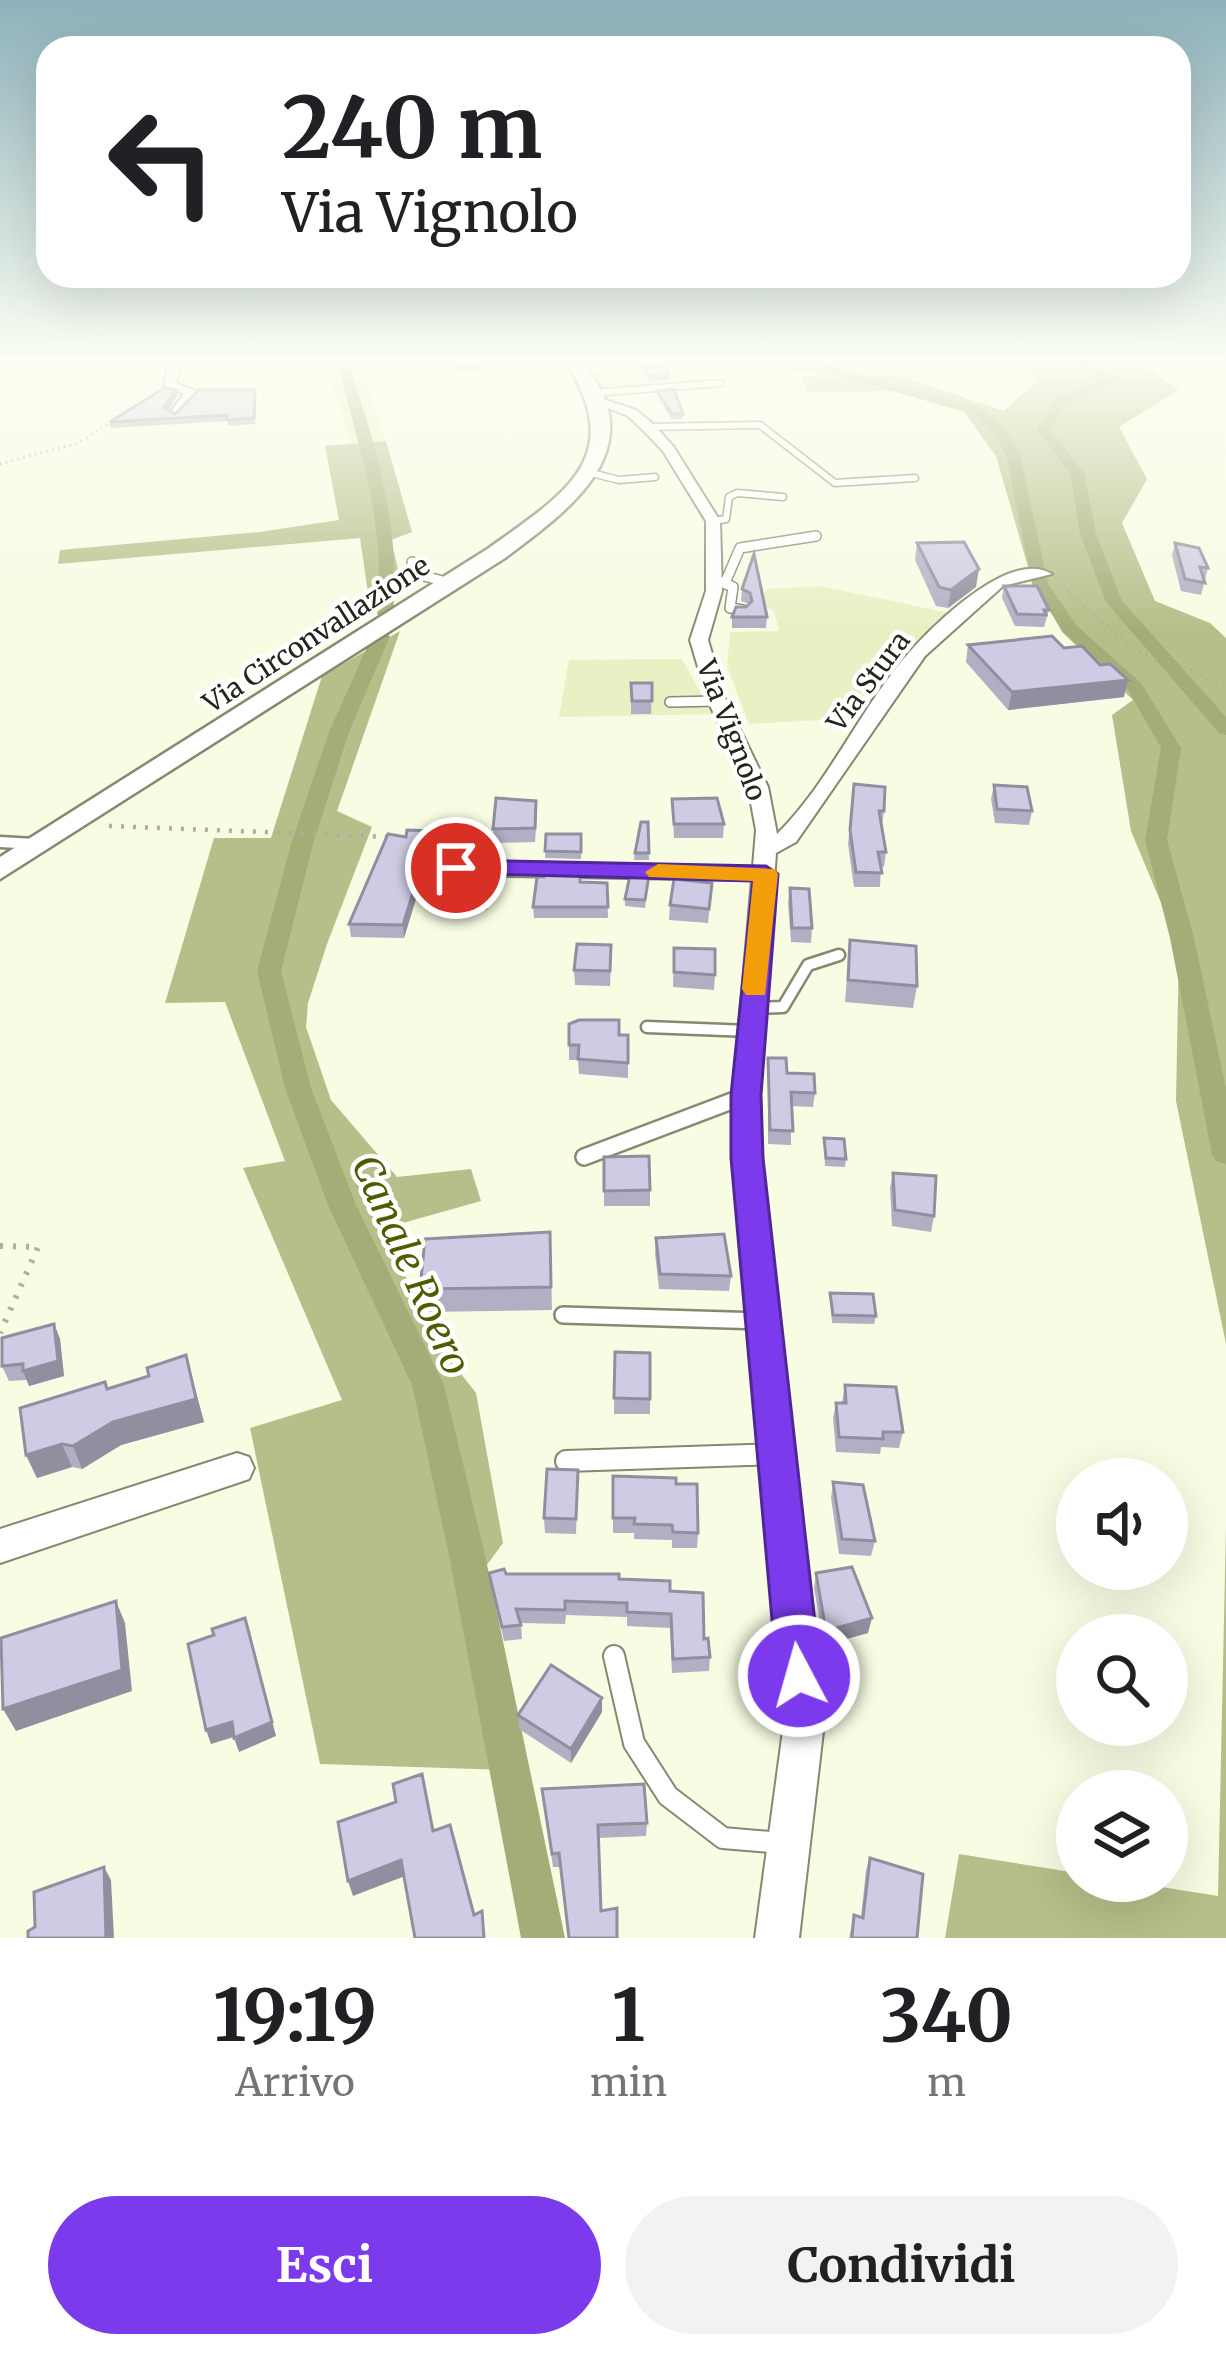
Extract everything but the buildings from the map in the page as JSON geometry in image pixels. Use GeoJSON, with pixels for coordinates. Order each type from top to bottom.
{"type":"FeatureCollection","features":[{"type":"Feature","properties":{"kind":"main road"},"geometry":{"type":"LineString","coordinates":[[587,472],[595,449]]}},
{"type":"Feature","properties":{"kind":"main road","name":"Via Circonvallazione"},"geometry":{"type":"LineString","coordinates":[[0,870],[450,583],[550,513],[587,472]]}},
{"type":"Feature","properties":{"kind":"street","name":"Via Vignolo"},"geometry":{"type":"LineString","coordinates":[[668,449],[712,521],[720,582],[699,640],[717,701],[758,787],[770,848],[746,1095],[747,1158],[804,1723],[777,1938]]}},
{"type":"Feature","properties":{"kind":"street","name":"Via Stura"},"geometry":{"type":"LineString","coordinates":[[770,848],[788,837],[919,652],[997,583],[1038,574]]}},
{"type":"Feature","properties":{"kind":"street"},"geometry":{"type":"LineString","coordinates":[[456,868],[766,874]]}},
{"type":"Feature","properties":{"kind":"street"},"geometry":{"type":"LineString","coordinates":[[0,1546],[237,1468]]}},
{"type":"Feature","properties":{"kind":"lane"},"geometry":{"type":"LineString","coordinates":[[795,449],[835,483],[915,478]]}},
{"type":"Feature","properties":{"kind":"lane"},"geometry":{"type":"LineString","coordinates":[[587,472],[620,480],[655,477]]}},
{"type":"Feature","properties":{"kind":"lane"},"geometry":{"type":"LineString","coordinates":[[712,521],[726,519],[729,496],[737,493],[782,497]]}},
{"type":"Feature","properties":{"kind":"lane"},"geometry":{"type":"LineString","coordinates":[[743,610],[730,608],[733,587],[720,582],[740,548],[816,536]]}},
{"type":"Feature","properties":{"kind":"lane"},"geometry":{"type":"LineString","coordinates":[[412,562],[413,573],[450,583]]}},
{"type":"Feature","properties":{"kind":"lane"},"geometry":{"type":"LineString","coordinates":[[670,703],[717,701]]}},
{"type":"Feature","properties":{"kind":"lane"},"geometry":{"type":"LineString","coordinates":[[0,842],[40,845]]}},
{"type":"Feature","properties":{"kind":"lane"},"geometry":{"type":"LineString","coordinates":[[647,1027],[752,1020],[783,1007],[803,965],[812,958],[839,955]]}},
{"type":"Feature","properties":{"kind":"lane"},"geometry":{"type":"LineString","coordinates":[[584,1157],[746,1095]]}},
{"type":"Feature","properties":{"kind":"lane"},"geometry":{"type":"LineString","coordinates":[[563,1315],[763,1321]]}},
{"type":"Feature","properties":{"kind":"lane"},"geometry":{"type":"LineString","coordinates":[[566,1461],[777,1454]]}},
{"type":"Feature","properties":{"kind":"lane"},"geometry":{"type":"LineString","coordinates":[[614,1656],[634,1743],[668,1796],[723,1838],[789,1844]]}},
{"type":"Feature","properties":{"kind":"path"},"geometry":{"type":"LineString","coordinates":[[0,464],[54,449]]}},
{"type":"Feature","properties":{"kind":"path"},"geometry":{"type":"LineString","coordinates":[[1038,574],[1059,577],[1072,597],[1138,651],[1178,664],[1226,692]]}},
{"type":"Feature","properties":{"kind":"path"},"geometry":{"type":"LineString","coordinates":[[68,827],[144,825],[398,838]]}},
{"type":"Feature","properties":{"kind":"path"},"geometry":{"type":"LineString","coordinates":[[418,839],[479,849],[512,869]]}},
{"type":"Feature","properties":{"kind":"path"},"geometry":{"type":"LineString","coordinates":[[0,1246],[38,1247],[0,1333]]}},
{"type":"Feature","properties":{"kind":"green space"},"geometry":{"type":"Polygon","coordinates":[[[326,449],[388,449],[412,532],[391,540],[398,569],[395,591],[368,593],[360,538],[58,564],[60,550],[339,520],[326,449]]]}},
{"type":"Feature","properties":{"kind":"green space"},"geometry":{"type":"Polygon","coordinates":[[[991,449],[1131,449],[1147,479],[1122,523],[1155,601],[1210,623],[1226,638],[1226,1344],[1176,1101],[1179,946],[1131,831],[1112,715],[1133,700],[1062,632],[1031,577],[991,449]]]}},
{"type":"Feature","properties":{"kind":"green space"},"geometry":{"type":"Polygon","coordinates":[[[820,586],[949,613],[856,718],[749,724],[727,666],[730,632],[779,631],[774,611],[758,601],[768,589],[820,586]]]}},
{"type":"Feature","properties":{"kind":"green space"},"geometry":{"type":"Polygon","coordinates":[[[400,631],[337,811],[372,827],[327,944],[308,1003],[306,1027],[331,1100],[397,1177],[471,1169],[481,1201],[385,1228],[431,1336],[476,1393],[503,1543],[462,1599],[507,1770],[320,1764],[250,1428],[342,1400],[243,1168],[285,1161],[225,1002],[165,1003],[214,838],[271,838],[322,676],[400,631]]]}},
{"type":"Feature","properties":{"kind":"green space"},"geometry":{"type":"Polygon","coordinates":[[[682,659],[712,714],[559,717],[569,660],[682,659]]]}},
{"type":"Feature","properties":{"kind":"green space"},"geometry":{"type":"Polygon","coordinates":[[[1226,1526],[1226,1938],[945,1938],[959,1854],[1056,1870],[1056,1902],[1188,1902],[1188,1891],[1218,1896],[1226,1526]]]}},
{"type":"Feature","properties":{"kind":"waterway","name":"Canale Roero"},"geometry":{"type":"LineString","coordinates":[[369,449],[388,550],[385,614]]}},
{"type":"Feature","properties":{"kind":"waterway"},"geometry":{"type":"LineString","coordinates":[[1010,449],[1040,584],[1071,630],[1135,687],[1171,748],[1156,840],[1182,938],[1226,1154]]}},
{"type":"Feature","properties":{"kind":"waterway"},"geometry":{"type":"LineString","coordinates":[[1058,449],[1077,473],[1088,534],[1114,602],[1226,729]]}},
{"type":"Feature","properties":{"kind":"waterway","name":"Canale Roero"},"geometry":{"type":"LineString","coordinates":[[381,636],[339,732],[302,844],[269,971],[298,1088],[342,1205],[428,1385],[543,1938]]}},
{"type":"Feature","properties":{"kind":"slow traffic"},"geometry":{"type":"LineString","coordinates":[[658,872],[766,874],[756,989]]}},
{"type":"Feature","properties":{"kind":"route"},"geometry":{"type":"LineString","coordinates":[[456,868],[766,874],[746,1095],[747,1158],[799,1676]]}}]}
